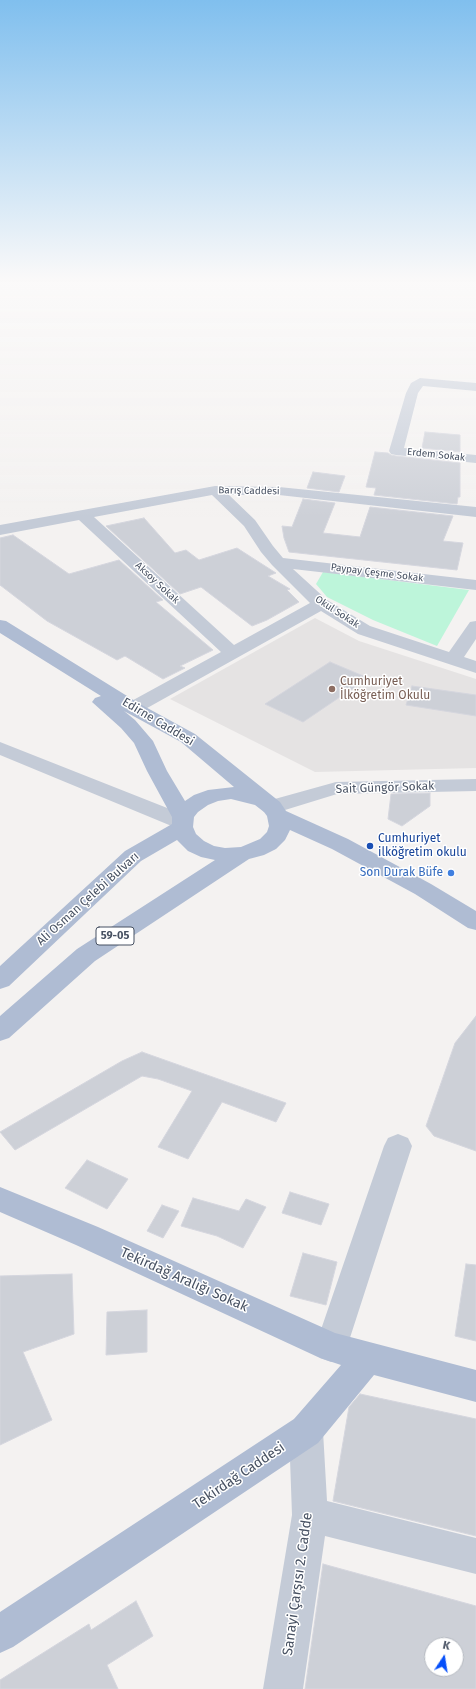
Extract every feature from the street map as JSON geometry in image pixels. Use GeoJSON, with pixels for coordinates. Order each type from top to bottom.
{"type":"FeatureCollection","features":[{"type":"Feature","properties":{"kind":"main road"},"geometry":{"type":"LineString","coordinates":[[0,625],[46,655],[128,724],[144,741],[182,822],[186,837],[196,846],[209,852],[225,855],[241,854],[268,844],[277,835],[280,826],[271,808]]}},
{"type":"Feature","properties":{"kind":"main road","name":"Edirne Caddesi"},"geometry":{"type":"LineString","coordinates":[[46,655],[133,708],[188,738],[271,808]]}},
{"type":"Feature","properties":{"kind":"main road"},"geometry":{"type":"LineString","coordinates":[[182,822],[190,807],[201,800],[215,795],[232,793],[247,795],[422,889],[476,922]]}},
{"type":"Feature","properties":{"kind":"main road","name":"Ali Osman Çelebi Bulvarı"},"geometry":{"type":"LineString","coordinates":[[0,980],[133,856],[182,822]]}},
{"type":"Feature","properties":{"kind":"main road","name":"59-05"},"geometry":{"type":"LineString","coordinates":[[0,1031],[86,955],[241,854]]}},
{"type":"Feature","properties":{"kind":"main road","name":"Tekirdağ Aralığı Sokak"},"geometry":{"type":"LineString","coordinates":[[0,1199],[87,1236],[332,1347],[368,1358]]}},
{"type":"Feature","properties":{"kind":"main road"},"geometry":{"type":"LineString","coordinates":[[368,1358],[476,1386]]}},
{"type":"Feature","properties":{"kind":"main road","name":"Tekirdağ Caddesi"},"geometry":{"type":"LineString","coordinates":[[0,1634],[306,1431],[368,1358]]}},
{"type":"Feature","properties":{"kind":"street","name":"Erdem Sokak"},"geometry":{"type":"LineString","coordinates":[[476,387],[420,382],[415,386],[412,393],[396,451],[476,459]]}},
{"type":"Feature","properties":{"kind":"street","name":"Barış Caddesi"},"geometry":{"type":"LineString","coordinates":[[0,530],[215,490],[279,491],[357,498],[476,512]]}},
{"type":"Feature","properties":{"kind":"street","name":"Okul Sokak"},"geometry":{"type":"LineString","coordinates":[[215,490],[250,523],[267,549],[288,574],[321,604],[364,630],[476,667]]}},
{"type":"Feature","properties":{"kind":"street","name":"Aksoy Sokak"},"geometry":{"type":"LineString","coordinates":[[82,514],[232,653]]}},
{"type":"Feature","properties":{"kind":"street","name":"Paypay Çeşme Sokak"},"geometry":{"type":"LineString","coordinates":[[278,562],[476,585]]}},
{"type":"Feature","properties":{"kind":"street"},"geometry":{"type":"LineString","coordinates":[[133,708],[321,604]]}},
{"type":"Feature","properties":{"kind":"street"},"geometry":{"type":"LineString","coordinates":[[453,659],[476,626]]}},
{"type":"Feature","properties":{"kind":"street"},"geometry":{"type":"LineString","coordinates":[[0,748],[182,822]]}},
{"type":"Feature","properties":{"kind":"street","name":"Sait Güngör Sokak"},"geometry":{"type":"LineString","coordinates":[[271,808],[336,788],[476,785]]}},
{"type":"Feature","properties":{"kind":"street"},"geometry":{"type":"LineString","coordinates":[[332,1347],[398,1146]]}},
{"type":"Feature","properties":{"kind":"street","name":"Sanayi Çarşısı 2. Cadde"},"geometry":{"type":"LineString","coordinates":[[283,1689],[310,1514],[306,1431]]}},
{"type":"Feature","properties":{"kind":"street"},"geometry":{"type":"LineString","coordinates":[[310,1514],[476,1556]]}},
{"type":"Feature","properties":{"kind":"shaded area","name":"Cumhuriyet İlköğretim Okulu"},"geometry":{"type":"Polygon","coordinates":[[[315,618],[359,641],[476,679],[476,768],[315,772],[170,699],[315,618]]]}},
{"type":"Feature","properties":{"kind":"green space"},"geometry":{"type":"Polygon","coordinates":[[[323,572],[469,590],[437,646],[373,620],[327,597],[316,584],[323,572]]]}},
{"type":"Feature","properties":{"kind":"building"},"geometry":{"type":"Polygon","coordinates":[[[425,432],[460,435],[460,452],[422,448],[425,432]]]}},
{"type":"Feature","properties":{"kind":"building"},"geometry":{"type":"Polygon","coordinates":[[[375,452],[388,453],[396,456],[460,463],[460,497],[458,497],[457,504],[374,495],[376,488],[366,487],[375,452]]]}},
{"type":"Feature","properties":{"kind":"building"},"geometry":{"type":"Polygon","coordinates":[[[313,472],[345,476],[339,492],[307,488],[313,472]]]}},
{"type":"Feature","properties":{"kind":"building"},"geometry":{"type":"Polygon","coordinates":[[[303,499],[335,503],[323,533],[360,537],[370,507],[453,516],[443,541],[463,543],[457,570],[289,552],[282,526],[292,527],[303,499]]]}},
{"type":"Feature","properties":{"kind":"building"},"geometry":{"type":"Polygon","coordinates":[[[144,518],[175,553],[186,550],[199,560],[237,548],[276,573],[268,576],[290,589],[287,590],[299,602],[267,620],[252,626],[201,587],[180,594],[106,526],[144,518]]]}},
{"type":"Feature","properties":{"kind":"building"},"geometry":{"type":"Polygon","coordinates":[[[13,535],[69,574],[119,560],[163,600],[156,602],[213,650],[180,666],[185,668],[163,679],[125,656],[117,660],[47,621],[0,585],[0,538],[13,535]]]}},
{"type":"Feature","properties":{"kind":"building"},"geometry":{"type":"Polygon","coordinates":[[[330,662],[368,678],[303,722],[265,704],[330,662]]]}},
{"type":"Feature","properties":{"kind":"building"},"geometry":{"type":"Polygon","coordinates":[[[412,686],[476,695],[476,716],[406,705],[412,686]]]}},
{"type":"Feature","properties":{"kind":"building"},"geometry":{"type":"Polygon","coordinates":[[[430,793],[430,806],[402,826],[388,819],[391,794],[430,793]]]}},
{"type":"Feature","properties":{"kind":"building"},"geometry":{"type":"Polygon","coordinates":[[[476,1016],[476,1151],[434,1136],[426,1126],[455,1043],[476,1016]]]}},
{"type":"Feature","properties":{"kind":"building"},"geometry":{"type":"Polygon","coordinates":[[[142,1052],[286,1103],[276,1122],[222,1102],[188,1159],[158,1147],[192,1091],[158,1079],[142,1076],[15,1150],[0,1132],[122,1061],[142,1052]]]}},
{"type":"Feature","properties":{"kind":"building"},"geometry":{"type":"Polygon","coordinates":[[[87,1160],[128,1179],[107,1209],[65,1188],[87,1160]]]}},
{"type":"Feature","properties":{"kind":"building"},"geometry":{"type":"Polygon","coordinates":[[[290,1192],[329,1204],[321,1225],[282,1213],[290,1192]]]}},
{"type":"Feature","properties":{"kind":"building"},"geometry":{"type":"Polygon","coordinates":[[[193,1198],[239,1211],[246,1199],[266,1207],[243,1248],[217,1236],[181,1226],[193,1198]]]}},
{"type":"Feature","properties":{"kind":"building"},"geometry":{"type":"Polygon","coordinates":[[[162,1205],[179,1211],[163,1238],[147,1231],[162,1205]]]}},
{"type":"Feature","properties":{"kind":"building"},"geometry":{"type":"Polygon","coordinates":[[[303,1253],[337,1262],[326,1305],[290,1296],[303,1253]]]}},
{"type":"Feature","properties":{"kind":"building"},"geometry":{"type":"Polygon","coordinates":[[[466,1264],[476,1265],[476,1341],[455,1336],[466,1264]]]}},
{"type":"Feature","properties":{"kind":"building"},"geometry":{"type":"Polygon","coordinates":[[[72,1274],[74,1334],[23,1352],[52,1420],[0,1445],[0,1276],[72,1274]]]}},
{"type":"Feature","properties":{"kind":"building"},"geometry":{"type":"Polygon","coordinates":[[[147,1310],[147,1352],[106,1355],[107,1312],[147,1310]]]}},
{"type":"Feature","properties":{"kind":"building"},"geometry":{"type":"Polygon","coordinates":[[[360,1394],[476,1419],[476,1536],[333,1501],[349,1407],[360,1394]]]}},
{"type":"Feature","properties":{"kind":"building"},"geometry":{"type":"Polygon","coordinates":[[[323,1564],[476,1606],[476,1689],[305,1689],[323,1564]]]}},
{"type":"Feature","properties":{"kind":"building"},"geometry":{"type":"Polygon","coordinates":[[[136,1601],[153,1636],[107,1665],[118,1689],[0,1689],[0,1680],[89,1624],[91,1630],[136,1601]]]}},
{"type":"Feature","properties":{"kind":"place","name":"Cumhuriyet İlköğretim Okulu"},"geometry":{"type":"Point","coordinates":[332,689]}},
{"type":"Feature","properties":{"kind":"place","name":"Cumhuriyet ilköğretim okulu"},"geometry":{"type":"Point","coordinates":[370,846]}},
{"type":"Feature","properties":{"kind":"place","name":"Son Durak Büfe"},"geometry":{"type":"Point","coordinates":[451,873]}}]}
